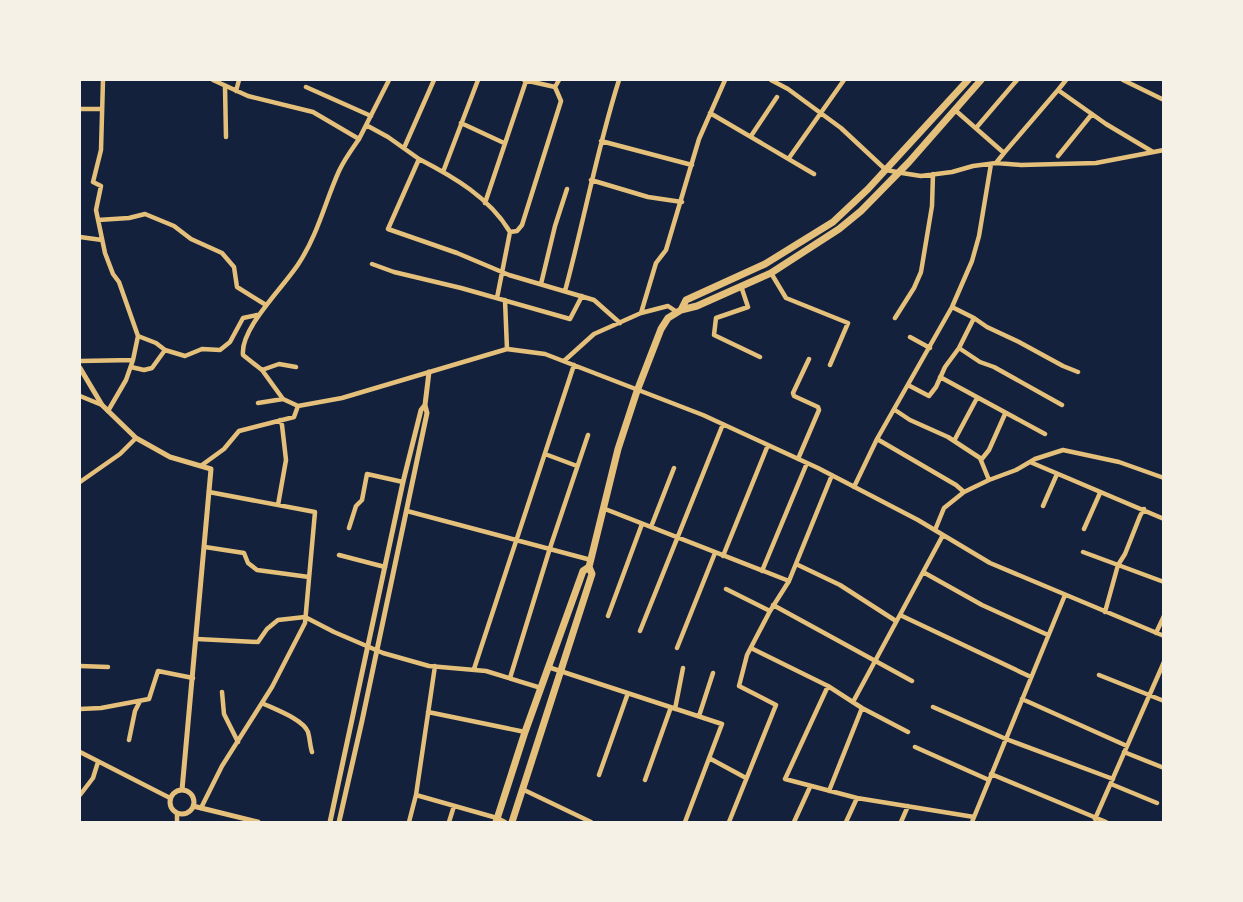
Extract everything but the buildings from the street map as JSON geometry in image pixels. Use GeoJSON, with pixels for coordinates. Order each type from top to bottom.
{"type":"FeatureCollection","features":[{"type":"Feature","properties":{"kind":"main road"},"geometry":{"type":"LineString","coordinates":[[679,311],[686,300],[765,264],[833,222],[886,170],[968,80]]}},
{"type":"Feature","properties":{"kind":"main road"},"geometry":{"type":"LineString","coordinates":[[512,822],[592,574],[590,564],[618,449],[661,329],[668,318],[679,311],[689,309],[771,273],[839,229],[861,211],[981,80]]}},
{"type":"Feature","properties":{"kind":"main road"},"geometry":{"type":"LineString","coordinates":[[497,820],[548,667],[583,571],[590,564]]}},
{"type":"Feature","properties":{"kind":"street"},"geometry":{"type":"LineString","coordinates":[[103,80],[101,150],[93,182],[101,186],[96,210],[102,240],[113,274],[119,282],[138,336],[131,367],[108,411]]}},
{"type":"Feature","properties":{"kind":"street"},"geometry":{"type":"LineString","coordinates":[[213,80],[236,91],[313,112],[359,139]]}},
{"type":"Feature","properties":{"kind":"street"},"geometry":{"type":"LineString","coordinates":[[236,91],[239,80]]}},
{"type":"Feature","properties":{"kind":"street"},"geometry":{"type":"LineString","coordinates":[[389,80],[359,139],[340,168],[317,233],[299,264],[258,315],[242,347],[243,355],[262,370],[282,399],[298,406],[342,398],[507,349],[545,354],[723,424],[832,475],[936,530],[990,563],[1164,636]]}},
{"type":"Feature","properties":{"kind":"street"},"geometry":{"type":"LineString","coordinates":[[404,148],[434,80]]}},
{"type":"Feature","properties":{"kind":"street"},"geometry":{"type":"LineString","coordinates":[[444,172],[478,80]]}},
{"type":"Feature","properties":{"kind":"street"},"geometry":{"type":"LineString","coordinates":[[485,203],[525,80],[555,87]]}},
{"type":"Feature","properties":{"kind":"street"},"geometry":{"type":"LineString","coordinates":[[555,87],[559,80]]}},
{"type":"Feature","properties":{"kind":"street"},"geometry":{"type":"LineString","coordinates":[[565,291],[583,227],[591,180],[619,80]]}},
{"type":"Feature","properties":{"kind":"street"},"geometry":{"type":"LineString","coordinates":[[641,313],[656,263],[666,250],[682,202],[699,139],[725,80]]}},
{"type":"Feature","properties":{"kind":"street"},"geometry":{"type":"LineString","coordinates":[[771,80],[789,89],[820,113],[862,146],[886,170],[921,176],[993,163],[1032,165],[1096,163],[1164,150]]}},
{"type":"Feature","properties":{"kind":"street"},"geometry":{"type":"LineString","coordinates":[[789,158],[844,80]]}},
{"type":"Feature","properties":{"kind":"street"},"geometry":{"type":"LineString","coordinates":[[976,128],[1017,80]]}},
{"type":"Feature","properties":{"kind":"street"},"geometry":{"type":"LineString","coordinates":[[854,487],[877,439],[952,307],[972,261],[993,163],[1066,80]]}},
{"type":"Feature","properties":{"kind":"street"},"geometry":{"type":"LineString","coordinates":[[1126,80],[1164,100]]}},
{"type":"Feature","properties":{"kind":"street"},"geometry":{"type":"LineString","coordinates":[[225,86],[226,137]]}},
{"type":"Feature","properties":{"kind":"street"},"geometry":{"type":"LineString","coordinates":[[306,87],[371,116]]}},
{"type":"Feature","properties":{"kind":"street"},"geometry":{"type":"LineString","coordinates":[[510,232],[517,231],[522,225],[561,100],[555,87]]}},
{"type":"Feature","properties":{"kind":"street"},"geometry":{"type":"LineString","coordinates":[[1058,90],[1106,124],[1153,152]]}},
{"type":"Feature","properties":{"kind":"street"},"geometry":{"type":"LineString","coordinates":[[751,136],[777,97]]}},
{"type":"Feature","properties":{"kind":"street"},"geometry":{"type":"LineString","coordinates":[[80,109],[102,109]]}},
{"type":"Feature","properties":{"kind":"street"},"geometry":{"type":"LineString","coordinates":[[955,110],[1004,153]]}},
{"type":"Feature","properties":{"kind":"street"},"geometry":{"type":"LineString","coordinates":[[710,113],[814,174]]}},
{"type":"Feature","properties":{"kind":"street"},"geometry":{"type":"LineString","coordinates":[[1058,156],[1092,114]]}},
{"type":"Feature","properties":{"kind":"street"},"geometry":{"type":"LineString","coordinates":[[461,123],[504,143]]}},
{"type":"Feature","properties":{"kind":"street"},"geometry":{"type":"LineString","coordinates":[[366,125],[419,159],[460,181],[501,216],[510,232],[496,298]]}},
{"type":"Feature","properties":{"kind":"street"},"geometry":{"type":"LineString","coordinates":[[602,141],[692,165]]}},
{"type":"Feature","properties":{"kind":"street"},"geometry":{"type":"LineString","coordinates":[[419,159],[388,229],[458,253],[502,272],[594,300],[620,323]]}},
{"type":"Feature","properties":{"kind":"street"},"geometry":{"type":"LineString","coordinates":[[895,318],[921,272],[932,206],[933,174]]}},
{"type":"Feature","properties":{"kind":"street"},"geometry":{"type":"LineString","coordinates":[[591,180],[648,197],[682,202]]}},
{"type":"Feature","properties":{"kind":"street"},"geometry":{"type":"LineString","coordinates":[[541,284],[555,226],[567,189]]}},
{"type":"Feature","properties":{"kind":"street"},"geometry":{"type":"LineString","coordinates":[[98,220],[129,218],[145,214],[174,226],[191,239],[222,253],[234,267],[237,287],[266,305]]}},
{"type":"Feature","properties":{"kind":"street"},"geometry":{"type":"LineString","coordinates":[[80,237],[102,240]]}},
{"type":"Feature","properties":{"kind":"street"},"geometry":{"type":"LineString","coordinates":[[372,264],[394,272],[570,319],[582,296]]}},
{"type":"Feature","properties":{"kind":"street"},"geometry":{"type":"LineString","coordinates":[[771,273],[786,298],[849,323],[830,365]]}},
{"type":"Feature","properties":{"kind":"street"},"geometry":{"type":"LineString","coordinates":[[741,286],[748,307],[716,318],[714,335],[760,357]]}},
{"type":"Feature","properties":{"kind":"street"},"geometry":{"type":"LineString","coordinates":[[505,300],[507,349]]}},
{"type":"Feature","properties":{"kind":"street"},"geometry":{"type":"LineString","coordinates":[[564,361],[594,334],[641,313],[668,306],[679,311]]}},
{"type":"Feature","properties":{"kind":"street"},"geometry":{"type":"LineString","coordinates":[[952,307],[1078,372]]}},
{"type":"Feature","properties":{"kind":"street"},"geometry":{"type":"LineString","coordinates":[[138,336],[156,343],[165,350],[185,356],[202,349],[220,350],[230,342],[243,318],[258,315]]}},
{"type":"Feature","properties":{"kind":"street"},"geometry":{"type":"LineString","coordinates":[[909,385],[929,396],[959,348],[974,318]]}},
{"type":"Feature","properties":{"kind":"street"},"geometry":{"type":"LineString","coordinates":[[910,337],[930,348]]}},
{"type":"Feature","properties":{"kind":"street"},"geometry":{"type":"LineString","coordinates":[[959,348],[980,363],[994,367],[1062,405]]}},
{"type":"Feature","properties":{"kind":"street"},"geometry":{"type":"LineString","coordinates":[[131,367],[144,370],[152,368],[165,350]]}},
{"type":"Feature","properties":{"kind":"street"},"geometry":{"type":"LineString","coordinates":[[798,459],[819,410],[818,407],[794,396],[793,393],[809,359]]}},
{"type":"Feature","properties":{"kind":"street"},"geometry":{"type":"LineString","coordinates":[[80,361],[133,360]]}},
{"type":"Feature","properties":{"kind":"street"},"geometry":{"type":"LineString","coordinates":[[262,370],[279,364],[296,367]]}},
{"type":"Feature","properties":{"kind":"street"},"geometry":{"type":"LineString","coordinates":[[474,669],[574,365]]}},
{"type":"Feature","properties":{"kind":"street"},"geometry":{"type":"LineString","coordinates":[[80,368],[102,405],[136,438],[170,456],[211,469],[182,790]]}},
{"type":"Feature","properties":{"kind":"street"},"geometry":{"type":"LineString","coordinates":[[339,822],[427,413],[425,405],[429,372]]}},
{"type":"Feature","properties":{"kind":"street"},"geometry":{"type":"LineString","coordinates":[[940,377],[1045,434]]}},
{"type":"Feature","properties":{"kind":"street"},"geometry":{"type":"LineString","coordinates":[[80,396],[102,405]]}},
{"type":"Feature","properties":{"kind":"street"},"geometry":{"type":"LineString","coordinates":[[954,441],[977,398]]}},
{"type":"Feature","properties":{"kind":"street"},"geometry":{"type":"LineString","coordinates":[[258,403],[282,399]]}},
{"type":"Feature","properties":{"kind":"street"},"geometry":{"type":"LineString","coordinates":[[330,822],[403,482],[420,410],[425,405]]}},
{"type":"Feature","properties":{"kind":"street"},"geometry":{"type":"LineString","coordinates":[[202,465],[224,449],[239,431],[294,417],[298,406]]}},
{"type":"Feature","properties":{"kind":"street"},"geometry":{"type":"LineString","coordinates":[[895,410],[954,441],[981,460],[989,480]]}},
{"type":"Feature","properties":{"kind":"street"},"geometry":{"type":"LineString","coordinates":[[981,460],[989,450],[1005,414]]}},
{"type":"Feature","properties":{"kind":"street"},"geometry":{"type":"LineString","coordinates":[[278,505],[286,460],[280,420]]}},
{"type":"Feature","properties":{"kind":"street"},"geometry":{"type":"LineString","coordinates":[[640,631],[723,424]]}},
{"type":"Feature","properties":{"kind":"street"},"geometry":{"type":"LineString","coordinates":[[510,678],[588,435]]}},
{"type":"Feature","properties":{"kind":"street"},"geometry":{"type":"LineString","coordinates":[[80,482],[120,454],[136,438]]}},
{"type":"Feature","properties":{"kind":"street"},"geometry":{"type":"LineString","coordinates":[[877,439],[956,485],[964,492]]}},
{"type":"Feature","properties":{"kind":"street"},"geometry":{"type":"LineString","coordinates":[[723,556],[768,445]]}},
{"type":"Feature","properties":{"kind":"street"},"geometry":{"type":"LineString","coordinates":[[936,530],[944,508],[964,492],[1030,462],[1063,450],[1119,462],[1164,478]]}},
{"type":"Feature","properties":{"kind":"street"},"geometry":{"type":"LineString","coordinates":[[545,454],[578,466]]}},
{"type":"Feature","properties":{"kind":"street"},"geometry":{"type":"LineString","coordinates":[[1030,462],[1164,519]]}},
{"type":"Feature","properties":{"kind":"street"},"geometry":{"type":"LineString","coordinates":[[762,571],[807,463]]}},
{"type":"Feature","properties":{"kind":"street"},"geometry":{"type":"LineString","coordinates":[[651,527],[674,468]]}},
{"type":"Feature","properties":{"kind":"street"},"geometry":{"type":"LineString","coordinates":[[349,528],[356,506],[362,500],[367,474],[403,482]]}},
{"type":"Feature","properties":{"kind":"street"},"geometry":{"type":"LineString","coordinates":[[1043,506],[1057,474]]}},
{"type":"Feature","properties":{"kind":"street"},"geometry":{"type":"LineString","coordinates":[[729,822],[776,705],[740,686],[747,654],[773,605],[789,581],[832,475]]}},
{"type":"Feature","properties":{"kind":"street"},"geometry":{"type":"LineString","coordinates":[[201,808],[222,766],[277,678],[305,623],[315,512],[209,492]]}},
{"type":"Feature","properties":{"kind":"street"},"geometry":{"type":"LineString","coordinates":[[1084,529],[1100,493]]}},
{"type":"Feature","properties":{"kind":"street"},"geometry":{"type":"LineString","coordinates":[[604,509],[789,581]]}},
{"type":"Feature","properties":{"kind":"street"},"geometry":{"type":"LineString","coordinates":[[1105,612],[1118,565],[1144,509]]}},
{"type":"Feature","properties":{"kind":"street"},"geometry":{"type":"LineString","coordinates":[[407,511],[550,548],[590,564]]}},
{"type":"Feature","properties":{"kind":"street"},"geometry":{"type":"LineString","coordinates":[[608,616],[642,524]]}},
{"type":"Feature","properties":{"kind":"street"},"geometry":{"type":"LineString","coordinates":[[853,702],[943,535]]}},
{"type":"Feature","properties":{"kind":"street"},"geometry":{"type":"LineString","coordinates":[[205,547],[244,553],[251,567],[257,570],[309,577]]}},
{"type":"Feature","properties":{"kind":"street"},"geometry":{"type":"LineString","coordinates":[[677,648],[715,552]]}},
{"type":"Feature","properties":{"kind":"street"},"geometry":{"type":"LineString","coordinates":[[1083,552],[1164,582]]}},
{"type":"Feature","properties":{"kind":"street"},"geometry":{"type":"LineString","coordinates":[[339,555],[385,567]]}},
{"type":"Feature","properties":{"kind":"street"},"geometry":{"type":"LineString","coordinates":[[796,564],[840,585],[896,621]]}},
{"type":"Feature","properties":{"kind":"street"},"geometry":{"type":"LineString","coordinates":[[923,572],[982,605],[1048,635]]}},
{"type":"Feature","properties":{"kind":"street"},"geometry":{"type":"LineString","coordinates":[[726,589],[770,611]]}},
{"type":"Feature","properties":{"kind":"street"},"geometry":{"type":"LineString","coordinates":[[972,822],[1065,595]]}},
{"type":"Feature","properties":{"kind":"street"},"geometry":{"type":"LineString","coordinates":[[773,605],[912,681]]}},
{"type":"Feature","properties":{"kind":"street"},"geometry":{"type":"LineString","coordinates":[[900,615],[1031,677]]}},
{"type":"Feature","properties":{"kind":"street"},"geometry":{"type":"LineString","coordinates":[[1156,633],[1164,616]]}},
{"type":"Feature","properties":{"kind":"street"},"geometry":{"type":"LineString","coordinates":[[197,639],[258,642],[267,629],[278,620],[305,617],[334,633],[377,650],[435,666],[474,669],[541,688]]}},
{"type":"Feature","properties":{"kind":"street"},"geometry":{"type":"LineString","coordinates":[[751,648],[828,687],[908,732]]}},
{"type":"Feature","properties":{"kind":"street"},"geometry":{"type":"LineString","coordinates":[[1095,819],[1164,662]]}},
{"type":"Feature","properties":{"kind":"street"},"geometry":{"type":"LineString","coordinates":[[80,666],[108,667]]}},
{"type":"Feature","properties":{"kind":"street"},"geometry":{"type":"LineString","coordinates":[[409,822],[416,795],[435,666]]}},
{"type":"Feature","properties":{"kind":"street"},"geometry":{"type":"LineString","coordinates":[[548,667],[722,724],[685,822]]}},
{"type":"Feature","properties":{"kind":"street"},"geometry":{"type":"LineString","coordinates":[[645,780],[673,708],[683,668]]}},
{"type":"Feature","properties":{"kind":"street"},"geometry":{"type":"LineString","coordinates":[[80,709],[101,708],[149,699],[158,671],[193,678]]}},
{"type":"Feature","properties":{"kind":"street"},"geometry":{"type":"LineString","coordinates":[[699,717],[712,673]]}},
{"type":"Feature","properties":{"kind":"street"},"geometry":{"type":"LineString","coordinates":[[1099,675],[1164,701]]}},
{"type":"Feature","properties":{"kind":"street"},"geometry":{"type":"LineString","coordinates":[[828,687],[785,779],[857,798],[974,817]]}},
{"type":"Feature","properties":{"kind":"street"},"geometry":{"type":"LineString","coordinates":[[222,692],[224,714],[238,742]]}},
{"type":"Feature","properties":{"kind":"street"},"geometry":{"type":"LineString","coordinates":[[599,775],[628,693]]}},
{"type":"Feature","properties":{"kind":"street"},"geometry":{"type":"LineString","coordinates":[[1022,699],[1127,746]]}},
{"type":"Feature","properties":{"kind":"street"},"geometry":{"type":"LineString","coordinates":[[129,740],[135,711],[140,701]]}},
{"type":"Feature","properties":{"kind":"street"},"geometry":{"type":"LineString","coordinates":[[262,703],[304,726],[308,731],[312,752]]}},
{"type":"Feature","properties":{"kind":"street"},"geometry":{"type":"LineString","coordinates":[[933,707],[1112,781],[1157,803]]}},
{"type":"Feature","properties":{"kind":"street"},"geometry":{"type":"LineString","coordinates":[[829,791],[862,708]]}},
{"type":"Feature","properties":{"kind":"street"},"geometry":{"type":"LineString","coordinates":[[428,712],[525,732]]}},
{"type":"Feature","properties":{"kind":"street"},"geometry":{"type":"LineString","coordinates":[[915,747],[1106,822]]}},
{"type":"Feature","properties":{"kind":"street"},"geometry":{"type":"LineString","coordinates":[[80,752],[170,798]]}},
{"type":"Feature","properties":{"kind":"street"},"geometry":{"type":"LineString","coordinates":[[1124,752],[1164,768]]}},
{"type":"Feature","properties":{"kind":"street"},"geometry":{"type":"LineString","coordinates":[[709,759],[746,778]]}},
{"type":"Feature","properties":{"kind":"street"},"geometry":{"type":"LineString","coordinates":[[80,795],[93,778],[98,762]]}},
{"type":"Feature","properties":{"kind":"street"},"geometry":{"type":"LineString","coordinates":[[794,822],[810,787]]}},
{"type":"Feature","properties":{"kind":"street"},"geometry":{"type":"LineString","coordinates":[[522,789],[591,822]]}},
{"type":"Feature","properties":{"kind":"street"},"geometry":{"type":"LineString","coordinates":[[170,798],[177,791],[182,790],[190,793],[193,806]]}},
{"type":"Feature","properties":{"kind":"street"},"geometry":{"type":"LineString","coordinates":[[416,795],[505,822]]}},
{"type":"Feature","properties":{"kind":"street"},"geometry":{"type":"LineString","coordinates":[[170,798],[171,807],[177,813],[177,822]]}},
{"type":"Feature","properties":{"kind":"street"},"geometry":{"type":"LineString","coordinates":[[846,822],[857,798]]}},
{"type":"Feature","properties":{"kind":"street"},"geometry":{"type":"LineString","coordinates":[[193,806],[258,822]]}},
{"type":"Feature","properties":{"kind":"street"},"geometry":{"type":"LineString","coordinates":[[177,813],[186,813],[193,806]]}},
{"type":"Feature","properties":{"kind":"street"},"geometry":{"type":"LineString","coordinates":[[449,822],[454,806]]}},
{"type":"Feature","properties":{"kind":"street"},"geometry":{"type":"LineString","coordinates":[[901,822],[908,806]]}}]}
